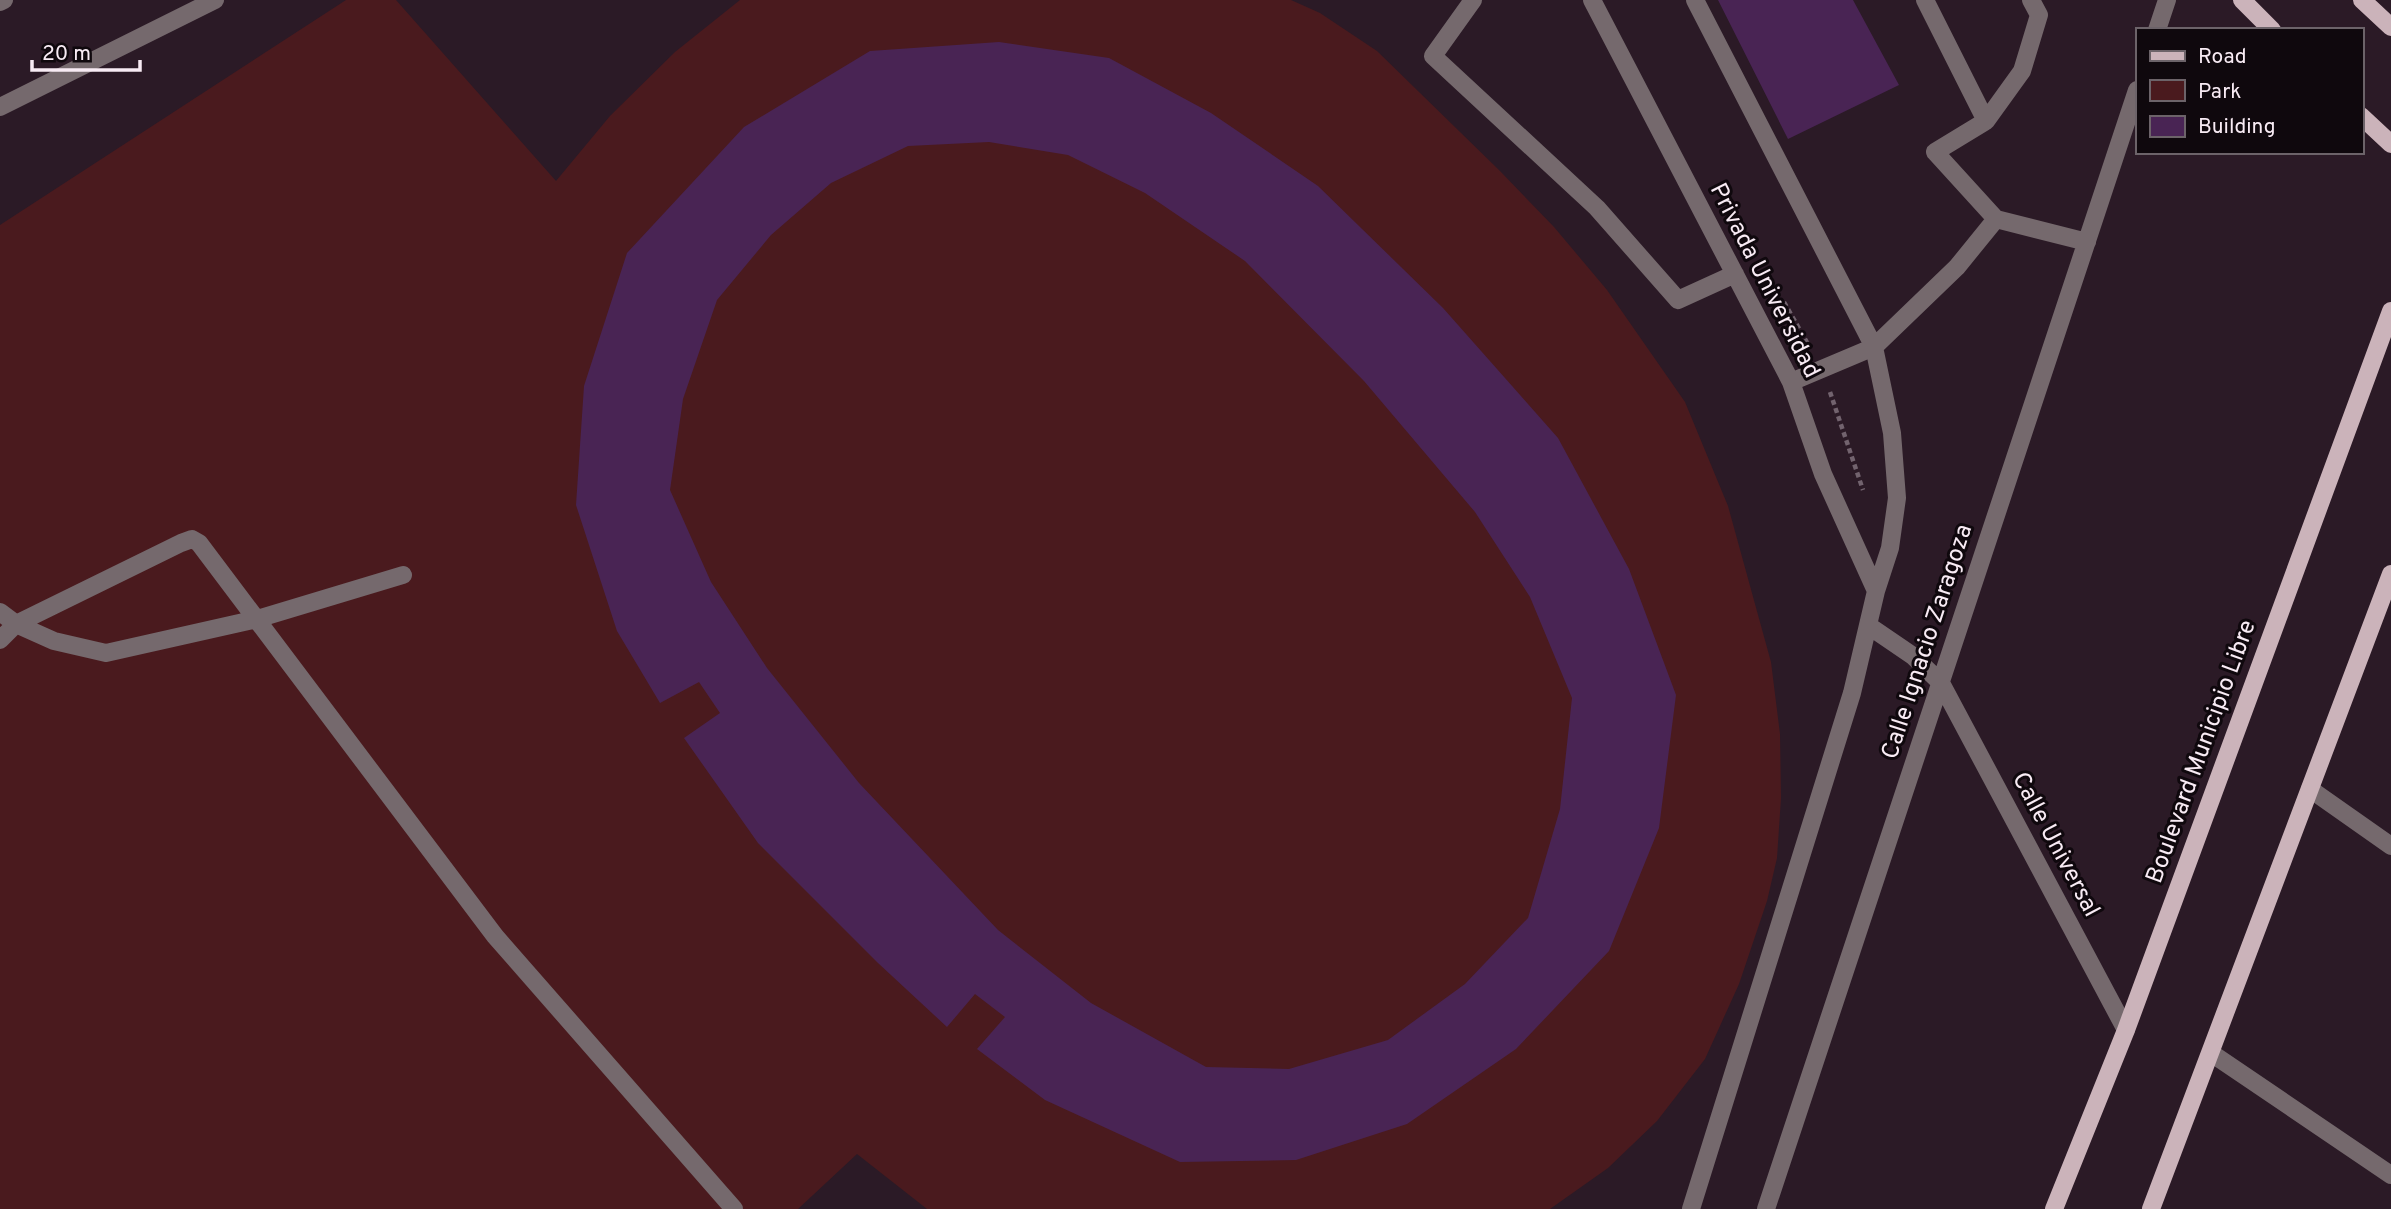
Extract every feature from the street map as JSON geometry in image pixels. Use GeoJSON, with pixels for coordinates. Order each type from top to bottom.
{"type":"FeatureCollection","features":[{"type":"Feature","properties":{"kind":"main road"},"geometry":{"type":"LineString","coordinates":[[2242,0],[2270,28]]}},
{"type":"Feature","properties":{"kind":"main road"},"geometry":{"type":"LineString","coordinates":[[2362,0],[2391,27]]}},
{"type":"Feature","properties":{"kind":"main road"},"geometry":{"type":"LineString","coordinates":[[2363,118],[2391,144]]}},
{"type":"Feature","properties":{"kind":"main road","name":"Boulevard Municipio Libre"},"geometry":{"type":"LineString","coordinates":[[2054,1209],[2126,1031],[2391,311]]}},
{"type":"Feature","properties":{"kind":"main road"},"geometry":{"type":"LineString","coordinates":[[2151,1209],[2391,574]]}},
{"type":"Feature","properties":{"kind":"street"},"geometry":{"type":"LineString","coordinates":[[0,107],[215,0]]}},
{"type":"Feature","properties":{"kind":"street"},"geometry":{"type":"LineString","coordinates":[[1473,0],[1433,56],[1597,208],[1678,300],[1735,274]]}},
{"type":"Feature","properties":{"kind":"street","name":"Privada Universidad"},"geometry":{"type":"LineString","coordinates":[[1592,0],[1791,382],[1823,474],[1875,591]]}},
{"type":"Feature","properties":{"kind":"street"},"geometry":{"type":"LineString","coordinates":[[1690,1209],[1852,693],[1875,591],[1890,548],[1897,498],[1892,433],[1874,347],[1695,0]]}},
{"type":"Feature","properties":{"kind":"street"},"geometry":{"type":"LineString","coordinates":[[1925,0],[1986,121]]}},
{"type":"Feature","properties":{"kind":"street"},"geometry":{"type":"LineString","coordinates":[[2031,0],[2039,15],[2022,71],[1986,121],[1935,152],[1996,219],[2087,242]]}},
{"type":"Feature","properties":{"kind":"street"},"geometry":{"type":"LineString","coordinates":[[2158,28],[2167,0]]}},
{"type":"Feature","properties":{"kind":"street","name":"Calle Ignacio Zaragoza"},"geometry":{"type":"LineString","coordinates":[[1766,1209],[2136,93]]}},
{"type":"Feature","properties":{"kind":"street"},"geometry":{"type":"LineString","coordinates":[[1791,382],[1874,347],[1956,267],[1996,219]]}},
{"type":"Feature","properties":{"kind":"street"},"geometry":{"type":"LineString","coordinates":[[0,640],[16,624],[192,539],[199,543],[495,936],[734,1209]]}},
{"type":"Feature","properties":{"kind":"street"},"geometry":{"type":"LineString","coordinates":[[0,612],[16,624],[54,641],[106,653],[257,619],[403,575]]}},
{"type":"Feature","properties":{"kind":"street","name":"Calle Universal"},"geometry":{"type":"LineString","coordinates":[[1869,626],[1913,656],[1941,684],[2126,1031]]}},
{"type":"Feature","properties":{"kind":"street"},"geometry":{"type":"LineString","coordinates":[[2310,789],[2391,846]]}},
{"type":"Feature","properties":{"kind":"street"},"geometry":{"type":"LineString","coordinates":[[2211,1053],[2391,1175]]}},
{"type":"Feature","properties":{"kind":"green space"},"geometry":{"type":"Polygon","coordinates":[[[346,0],[396,0],[556,181],[610,116],[675,52],[740,0],[1291,0],[1320,13],[1377,51],[1554,227],[1607,290],[1685,402],[1728,506],[1771,662],[1780,734],[1781,798],[1777,858],[1767,901],[1739,984],[1705,1059],[1657,1121],[1608,1168],[1550,1209],[927,1209],[857,1154],[798,1209],[0,1209],[0,225],[346,0]]]}},
{"type":"Feature","properties":{"kind":"building"},"geometry":{"type":"Polygon","coordinates":[[[1718,0],[1853,0],[1899,85],[1788,139],[1718,0]]]}},
{"type":"Feature","properties":{"kind":"building"},"geometry":{"type":"Polygon","coordinates":[[[999,42],[1109,58],[1211,113],[1318,186],[1443,308],[1558,438],[1629,569],[1676,695],[1659,828],[1609,951],[1516,1049],[1407,1124],[1296,1160],[1180,1162],[1045,1100],[977,1049],[1005,1017],[975,994],[947,1027],[878,963],[758,843],[684,738],[720,713],[699,682],[660,703],[617,631],[576,505],[584,386],[627,253],[744,127],[870,51],[999,42]],[[989,142],[908,146],[831,183],[771,235],[717,300],[683,399],[670,490],[711,582],[767,668],[859,783],[998,930],[1091,1003],[1206,1067],[1289,1069],[1388,1040],[1465,984],[1528,918],[1560,809],[1572,698],[1530,597],[1475,512],[1364,381],[1245,261],[1145,193],[1068,155],[989,142]]]}}]}
